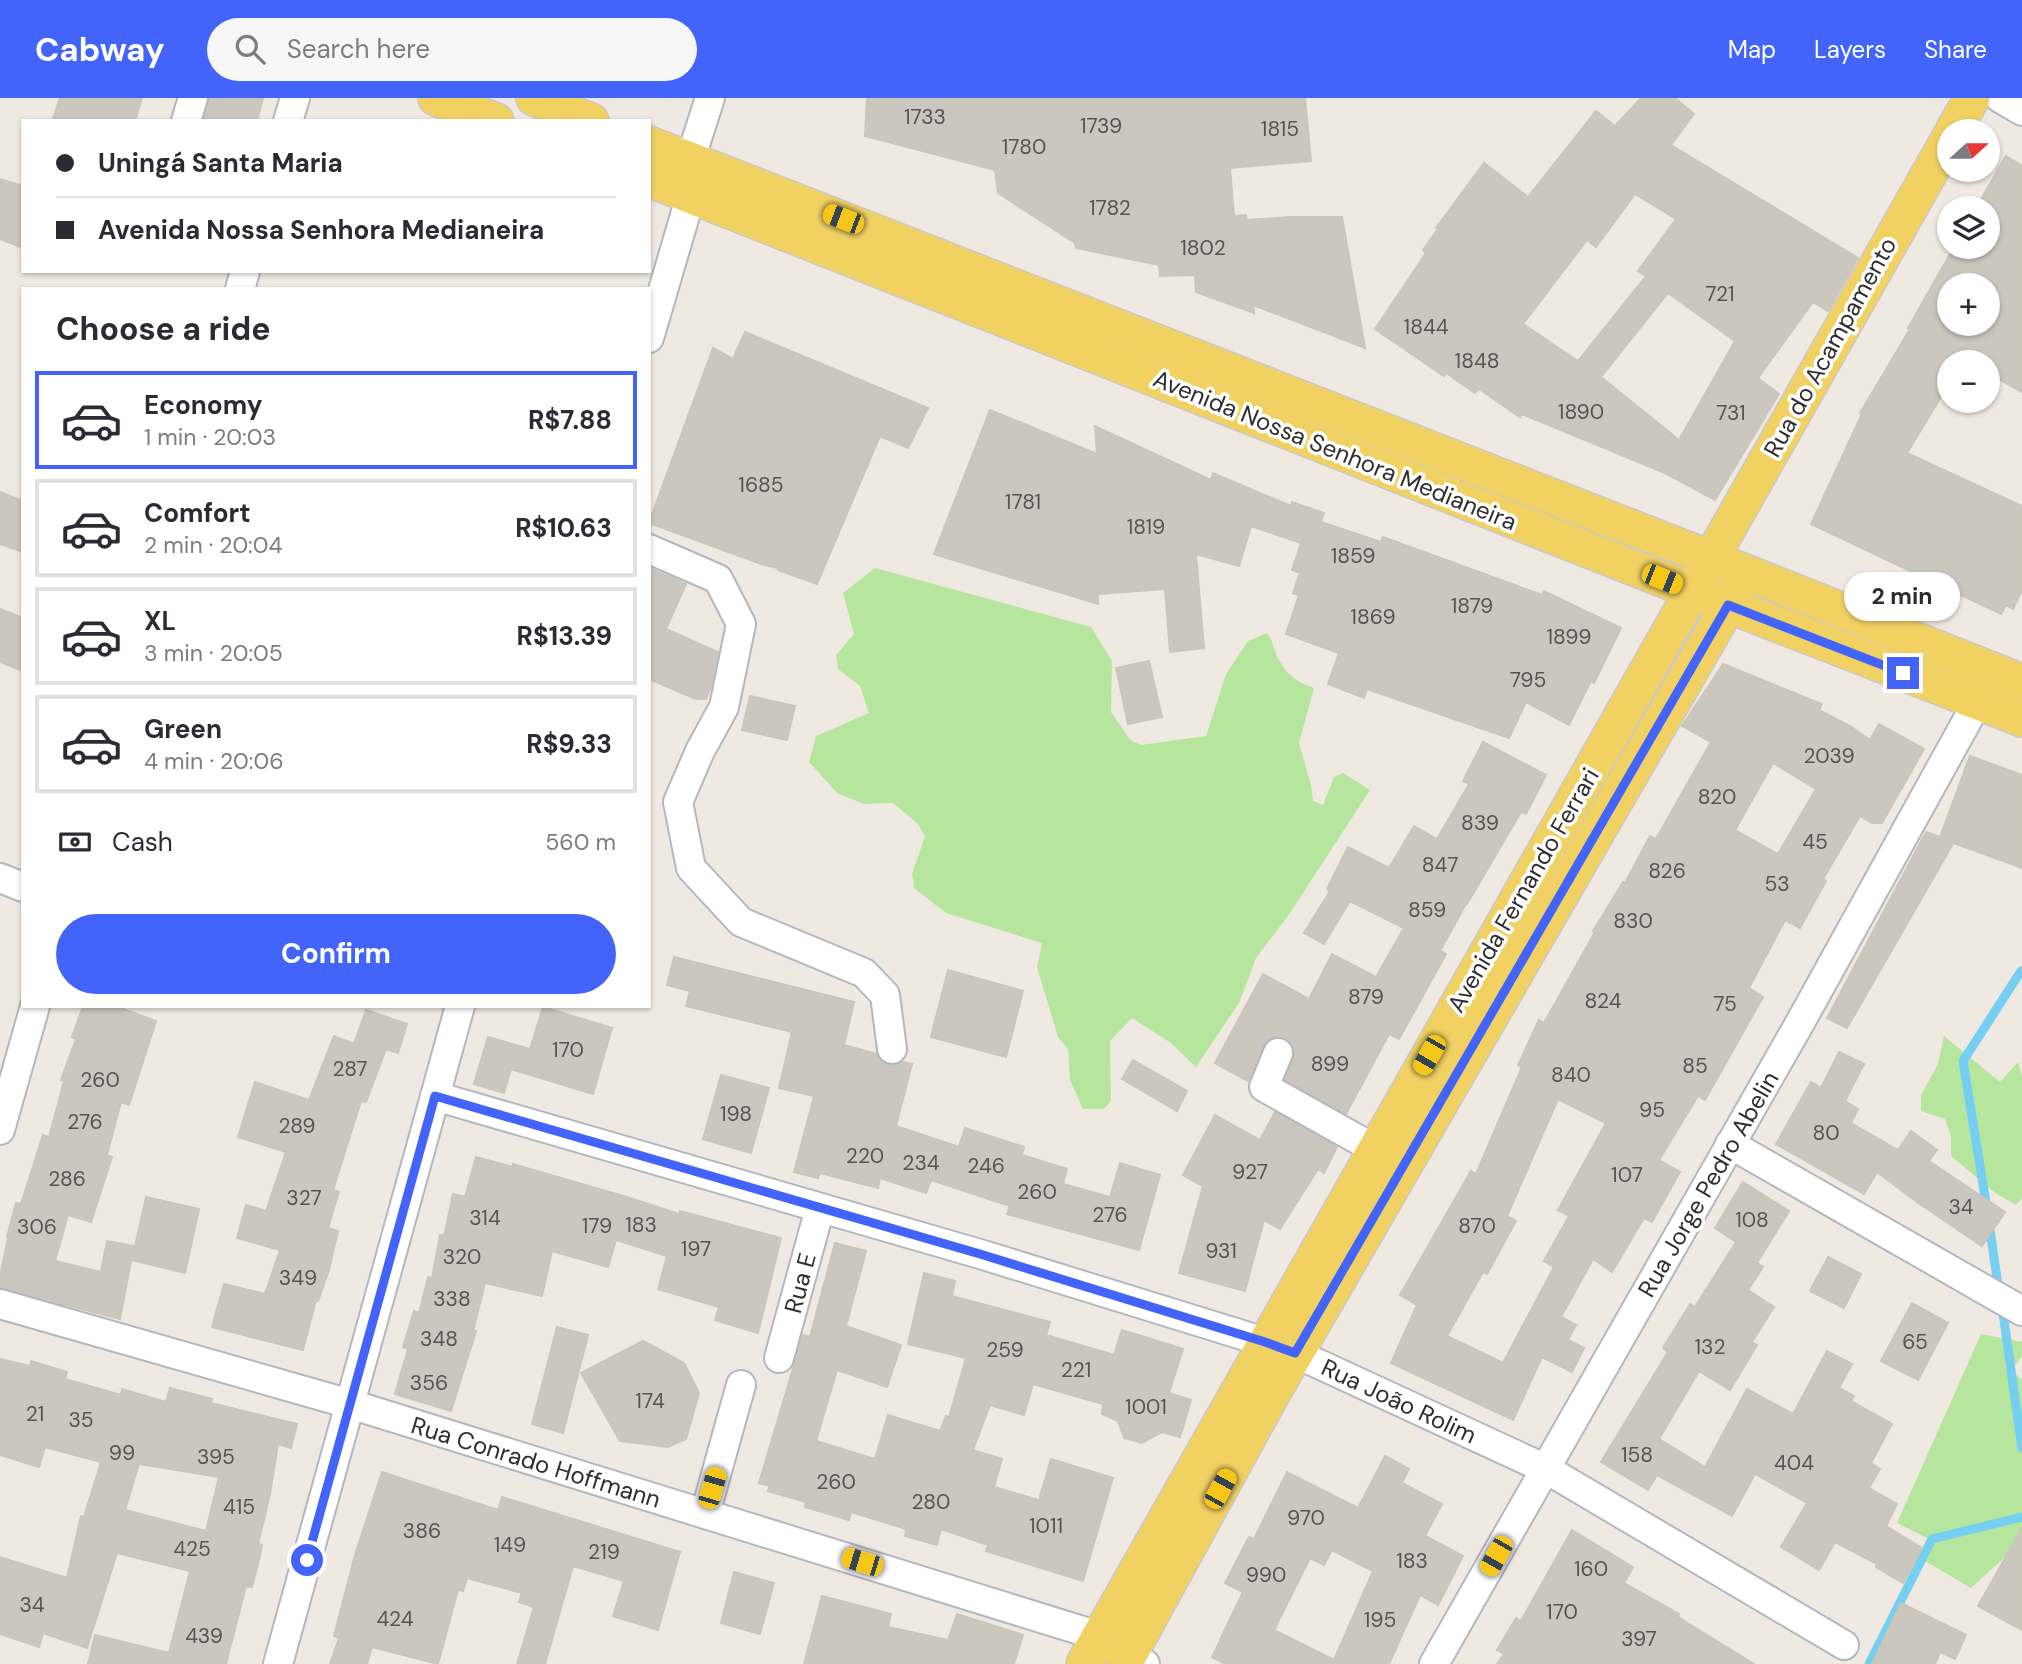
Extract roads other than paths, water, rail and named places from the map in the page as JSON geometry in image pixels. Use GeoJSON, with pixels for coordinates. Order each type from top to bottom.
{"type":"FeatureCollection","features":[{"type":"Feature","properties":{"kind":"main road"},"geometry":{"type":"LineString","coordinates":[[436,98],[491,119]]}},
{"type":"Feature","properties":{"kind":"main road"},"geometry":{"type":"LineString","coordinates":[[534,98],[587,119]]}},
{"type":"Feature","properties":{"kind":"main road"},"geometry":{"type":"LineString","coordinates":[[1960,119],[1972,98]]}},
{"type":"Feature","properties":{"kind":"main road","name":"Avenida Nossa Senhora Medianeira"},"geometry":{"type":"LineString","coordinates":[[651,145],[2022,682]]}},
{"type":"Feature","properties":{"kind":"main road","name":"Rua do Acampamento"},"geometry":{"type":"LineString","coordinates":[[1693,591],[1937,160]]}},
{"type":"Feature","properties":{"kind":"main road","name":"Avenida Nossa Senhora Medianeira"},"geometry":{"type":"LineString","coordinates":[[651,180],[2022,719]]}},
{"type":"Feature","properties":{"kind":"main road","name":"Avenida Fernando Ferrari"},"geometry":{"type":"LineString","coordinates":[[1092,1650],[1280,1347],[1747,573]]}},
{"type":"Feature","properties":{"kind":"main road","name":"Avenida Fernando Ferrari"},"geometry":{"type":"LineString","coordinates":[[1133,1661],[1375,1149],[1693,591]]}},
{"type":"Feature","properties":{"kind":"street"},"geometry":{"type":"LineString","coordinates":[[187,119],[193,98]]}},
{"type":"Feature","properties":{"kind":"street"},"geometry":{"type":"LineString","coordinates":[[289,119],[295,98]]}},
{"type":"Feature","properties":{"kind":"street"},"geometry":{"type":"LineString","coordinates":[[690,160],[710,98]]}},
{"type":"Feature","properties":{"kind":"street"},"geometry":{"type":"LineString","coordinates":[[2000,98],[2022,111]]}},
{"type":"Feature","properties":{"kind":"street"},"geometry":{"type":"LineString","coordinates":[[651,331],[691,195]]}},
{"type":"Feature","properties":{"kind":"street"},"geometry":{"type":"LineString","coordinates":[[651,550],[718,579],[741,624],[724,707],[700,751],[678,802],[691,869],[741,922],[864,973],[885,995],[892,1049]]}},
{"type":"Feature","properties":{"kind":"street","name":"Rua Jorge Pedro Abelin"},"geometry":{"type":"LineString","coordinates":[[1434,1664],[1978,702]]}},
{"type":"Feature","properties":{"kind":"street"},"geometry":{"type":"LineString","coordinates":[[0,878],[21,886]]}},
{"type":"Feature","properties":{"kind":"street"},"geometry":{"type":"LineString","coordinates":[[0,1130],[35,1008]]}},
{"type":"Feature","properties":{"kind":"street"},"geometry":{"type":"LineString","coordinates":[[278,1664],[459,1008]]}},
{"type":"Feature","properties":{"kind":"street"},"geometry":{"type":"LineString","coordinates":[[1278,1053],[1264,1087],[1375,1149]]}},
{"type":"Feature","properties":{"kind":"street","name":"Rua João Rolim"},"geometry":{"type":"LineString","coordinates":[[435,1096],[980,1254],[1280,1347],[1546,1469],[1844,1646]]}},
{"type":"Feature","properties":{"kind":"street"},"geometry":{"type":"LineString","coordinates":[[1730,1144],[2022,1311]]}},
{"type":"Feature","properties":{"kind":"street","name":"Rua E"},"geometry":{"type":"LineString","coordinates":[[779,1358],[820,1208]]}},
{"type":"Feature","properties":{"kind":"street","name":"Rua Conrado Hoffmann"},"geometry":{"type":"LineString","coordinates":[[0,1304],[350,1404],[705,1514],[1092,1650],[1133,1661]]}},
{"type":"Feature","properties":{"kind":"street"},"geometry":{"type":"LineString","coordinates":[[705,1514],[741,1385]]}},
{"type":"Feature","properties":{"kind":"waterway"},"geometry":{"type":"LineString","coordinates":[[1987,1209],[1963,1061],[2021,971]]}},
{"type":"Feature","properties":{"kind":"waterway"},"geometry":{"type":"LineString","coordinates":[[1989,1223],[1999,1292]]}},
{"type":"Feature","properties":{"kind":"waterway"},"geometry":{"type":"LineString","coordinates":[[2002,1306],[2022,1448]]}},
{"type":"Feature","properties":{"kind":"waterway"},"geometry":{"type":"LineString","coordinates":[[1869,1664],[1932,1539],[2022,1517]]}}]}
